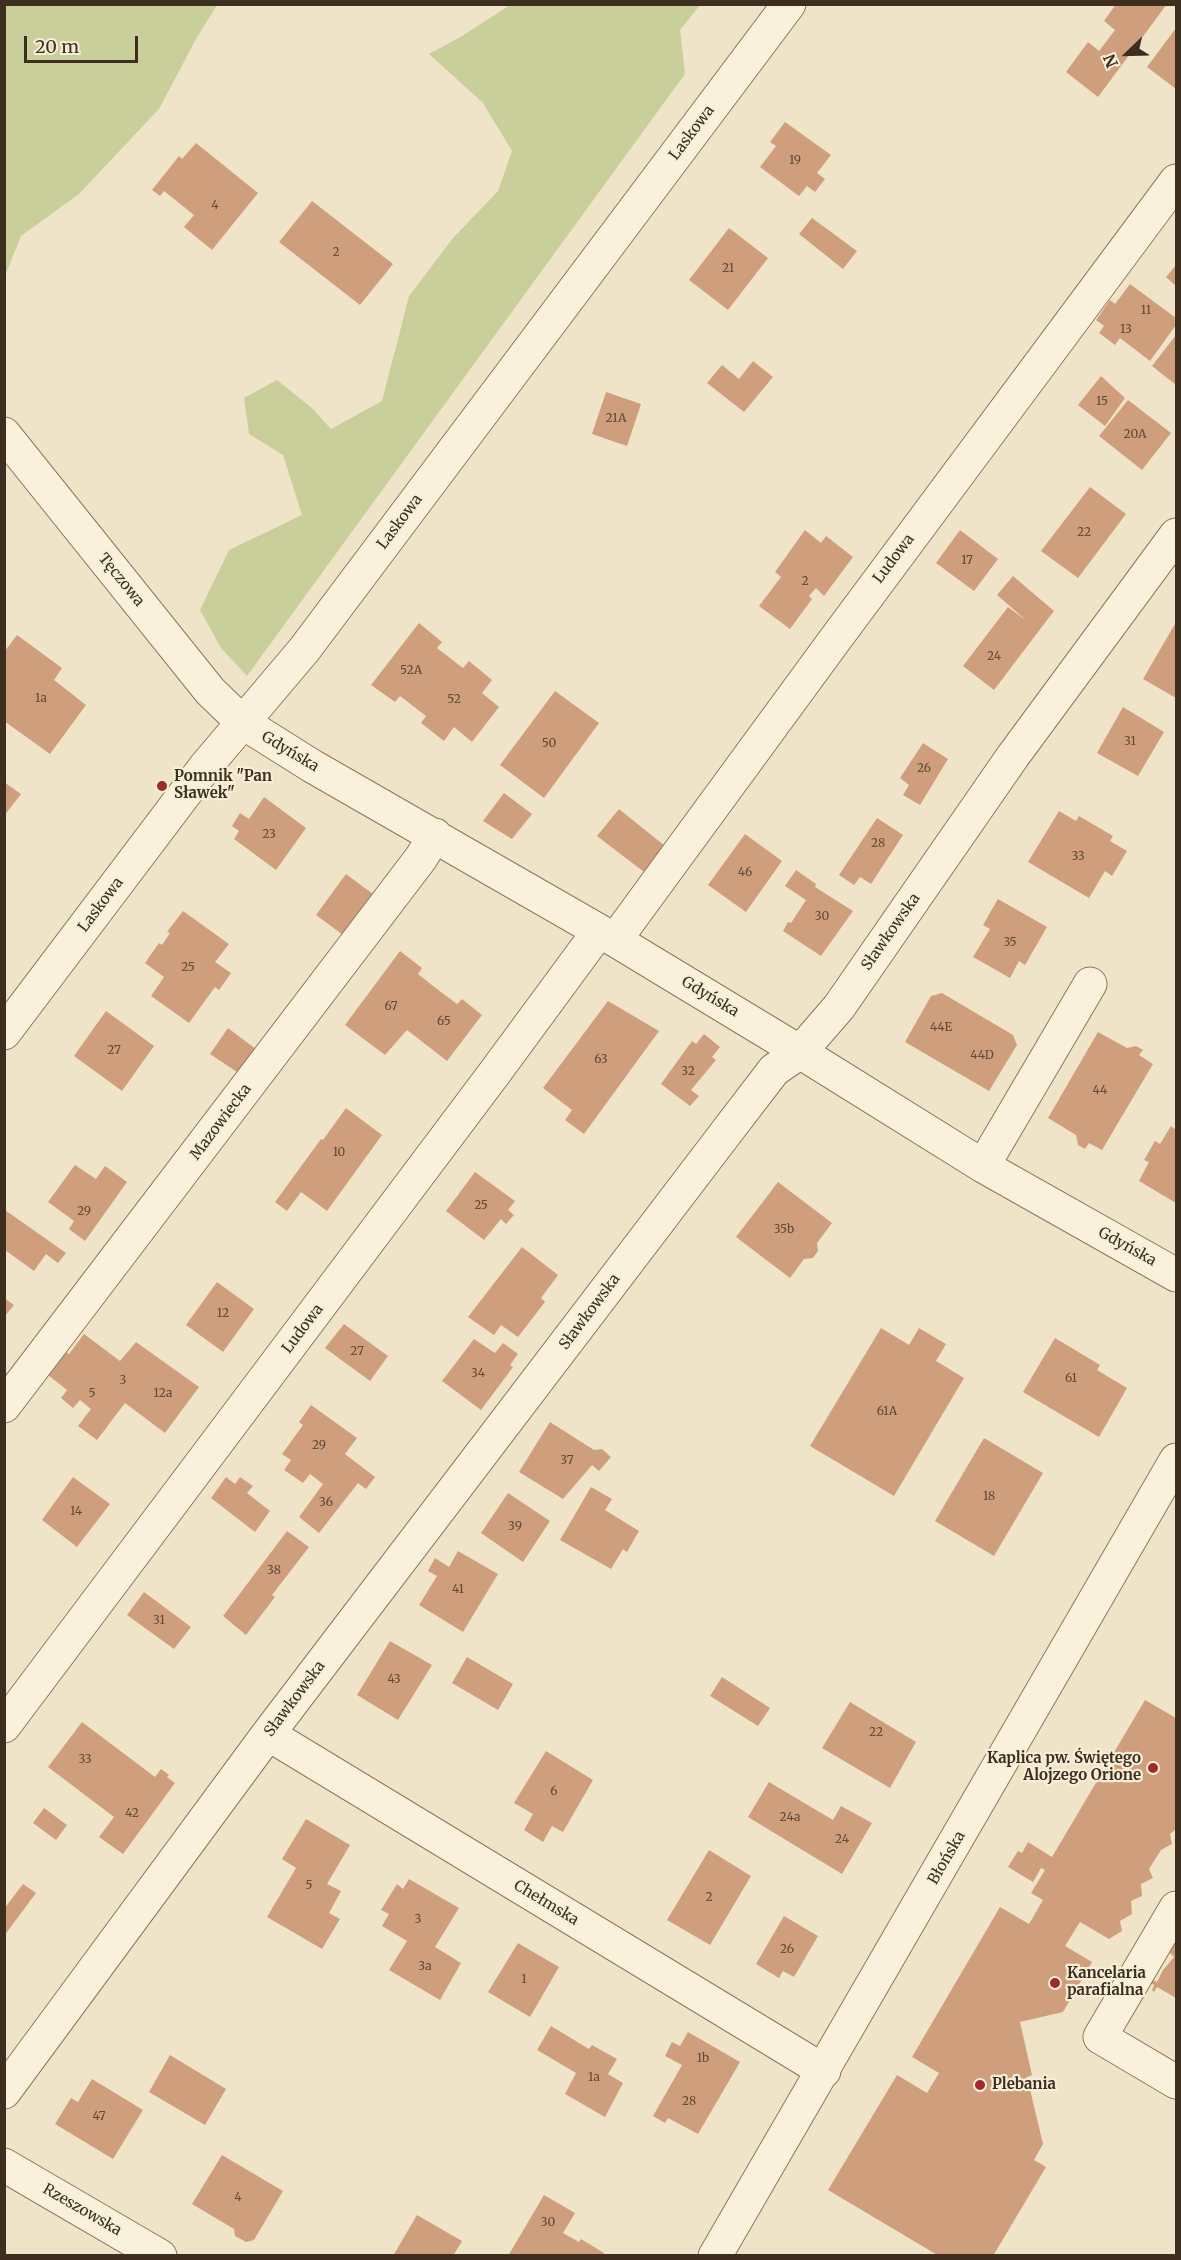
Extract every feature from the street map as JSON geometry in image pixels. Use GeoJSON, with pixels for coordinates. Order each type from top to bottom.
{"type":"FeatureCollection","features":[{"type":"Feature","properties":{"kind":"street","name":"Laskowa"},"geometry":{"type":"LineString","coordinates":[[4,1033],[205,766],[304,650],[789,4]]}},
{"type":"Feature","properties":{"kind":"street","name":"Ludowa"},"geometry":{"type":"LineString","coordinates":[[4,1726],[489,1081],[607,935],[834,641],[1176,181]]}},
{"type":"Feature","properties":{"kind":"street","name":"Tęczowa"},"geometry":{"type":"LineString","coordinates":[[4,434],[210,691],[242,722]]}},
{"type":"Feature","properties":{"kind":"street","name":"Sławkowska"},"geometry":{"type":"LineString","coordinates":[[4,2092],[268,1734],[774,1070],[800,1052],[839,1006],[1013,756],[1176,535]]}},
{"type":"Feature","properties":{"kind":"street","name":"Gdyńska"},"geometry":{"type":"LineString","coordinates":[[242,722],[312,766],[607,935],[983,1166],[1176,1275]]}},
{"type":"Feature","properties":{"kind":"street","name":"Mazowiecka"},"geometry":{"type":"LineString","coordinates":[[4,1406],[421,858],[435,835]]}},
{"type":"Feature","properties":{"kind":"street"},"geometry":{"type":"LineString","coordinates":[[983,1166],[1090,984]]}},
{"type":"Feature","properties":{"kind":"street","name":"Błońska"},"geometry":{"type":"LineString","coordinates":[[715,2256],[1176,1460]]}},
{"type":"Feature","properties":{"kind":"street","name":"Chełmska"},"geometry":{"type":"LineString","coordinates":[[268,1734],[824,2071]]}},
{"type":"Feature","properties":{"kind":"street"},"geometry":{"type":"LineString","coordinates":[[1176,1908],[1100,2037],[1176,2082]]}},
{"type":"Feature","properties":{"kind":"street","name":"Rzeszowska"},"geometry":{"type":"LineString","coordinates":[[4,2165],[160,2256]]}},
{"type":"Feature","properties":{"kind":"green space"},"geometry":{"type":"Polygon","coordinates":[[[5,4],[217,5],[159,109],[79,194],[21,236],[5,276],[5,4]]]}},
{"type":"Feature","properties":{"kind":"green space"},"geometry":{"type":"Polygon","coordinates":[[[510,5],[700,5],[680,30],[685,74],[247,676],[221,648],[200,610],[229,550],[302,515],[283,455],[249,434],[244,398],[277,380],[312,408],[331,429],[382,401],[409,296],[453,238],[498,191],[512,151],[483,103],[429,54],[510,5]]]}},
{"type":"Feature","properties":{"kind":"building"},"geometry":{"type":"Polygon","coordinates":[[[1116,4],[1167,4],[1098,97],[1066,72],[1088,42],[1099,51],[1115,30],[1104,21],[1116,4]]]}},
{"type":"Feature","properties":{"kind":"building"},"geometry":{"type":"Polygon","coordinates":[[[1176,28],[1176,89],[1147,67],[1176,28]]]}},
{"type":"Feature","properties":{"kind":"building"},"geometry":{"type":"Polygon","coordinates":[[[785,122],[831,155],[817,173],[825,179],[815,192],[807,186],[799,196],[760,167],[776,146],[770,142],[785,122]]]}},
{"type":"Feature","properties":{"kind":"building"},"geometry":{"type":"Polygon","coordinates":[[[196,143],[258,193],[212,250],[184,227],[194,215],[164,191],[160,196],[152,190],[179,156],[182,159],[196,143]]]}},
{"type":"Feature","properties":{"kind":"building"},"geometry":{"type":"Polygon","coordinates":[[[312,201],[393,264],[360,305],[279,242],[312,201]]]}},
{"type":"Feature","properties":{"kind":"building"},"geometry":{"type":"Polygon","coordinates":[[[812,218],[857,251],[843,269],[799,234],[812,218]]]}},
{"type":"Feature","properties":{"kind":"building"},"geometry":{"type":"Polygon","coordinates":[[[729,228],[768,258],[728,310],[689,280],[729,228]]]}},
{"type":"Feature","properties":{"kind":"building"},"geometry":{"type":"Polygon","coordinates":[[[1176,265],[1176,286],[1166,277],[1176,265]]]}},
{"type":"Feature","properties":{"kind":"building"},"geometry":{"type":"Polygon","coordinates":[[[1130,284],[1176,318],[1176,325],[1150,361],[1120,338],[1115,345],[1099,333],[1104,326],[1096,320],[1110,300],[1115,304],[1130,284]]]}},
{"type":"Feature","properties":{"kind":"building"},"geometry":{"type":"Polygon","coordinates":[[[1176,335],[1176,385],[1152,366],[1176,335]]]}},
{"type":"Feature","properties":{"kind":"building"},"geometry":{"type":"Polygon","coordinates":[[[753,361],[773,377],[744,412],[707,383],[722,365],[739,379],[753,361]]]}},
{"type":"Feature","properties":{"kind":"building"},"geometry":{"type":"Polygon","coordinates":[[[1101,376],[1125,398],[1105,426],[1078,405],[1101,376]]]}},
{"type":"Feature","properties":{"kind":"building"},"geometry":{"type":"Polygon","coordinates":[[[606,392],[641,404],[627,446],[592,434],[606,392]]]}},
{"type":"Feature","properties":{"kind":"building"},"geometry":{"type":"Polygon","coordinates":[[[1128,400],[1171,433],[1142,470],[1099,436],[1128,400]]]}},
{"type":"Feature","properties":{"kind":"building"},"geometry":{"type":"Polygon","coordinates":[[[1090,487],[1126,514],[1078,578],[1041,551],[1090,487]]]}},
{"type":"Feature","properties":{"kind":"building"},"geometry":{"type":"Polygon","coordinates":[[[805,530],[821,543],[826,536],[853,557],[824,596],[816,588],[809,596],[812,599],[790,629],[759,606],[781,577],[775,572],[805,530]]]}},
{"type":"Feature","properties":{"kind":"building"},"geometry":{"type":"Polygon","coordinates":[[[960,530],[998,559],[974,591],[936,563],[960,530]]]}},
{"type":"Feature","properties":{"kind":"building"},"geometry":{"type":"Polygon","coordinates":[[[1013,576],[1054,611],[994,690],[963,666],[1008,607],[1027,621],[997,595],[1013,576]]]}},
{"type":"Feature","properties":{"kind":"building"},"geometry":{"type":"Polygon","coordinates":[[[1176,622],[1176,698],[1143,679],[1176,622]]]}},
{"type":"Feature","properties":{"kind":"building"},"geometry":{"type":"Polygon","coordinates":[[[419,623],[442,642],[437,648],[463,668],[469,661],[492,680],[482,693],[499,707],[472,742],[454,727],[444,741],[421,723],[426,716],[400,696],[395,702],[371,685],[419,623]]]}},
{"type":"Feature","properties":{"kind":"building"},"geometry":{"type":"Polygon","coordinates":[[[17,635],[62,668],[54,680],[86,705],[50,754],[4,721],[4,652],[17,635]]]}},
{"type":"Feature","properties":{"kind":"building"},"geometry":{"type":"Polygon","coordinates":[[[555,691],[599,723],[544,798],[500,765],[555,691]]]}},
{"type":"Feature","properties":{"kind":"building"},"geometry":{"type":"Polygon","coordinates":[[[1123,707],[1164,732],[1138,776],[1097,753],[1123,707]]]}},
{"type":"Feature","properties":{"kind":"building"},"geometry":{"type":"Polygon","coordinates":[[[923,743],[948,759],[920,805],[903,795],[909,785],[900,778],[923,743]]]}},
{"type":"Feature","properties":{"kind":"building"},"geometry":{"type":"Polygon","coordinates":[[[4,782],[21,794],[4,816],[4,782]]]}},
{"type":"Feature","properties":{"kind":"building"},"geometry":{"type":"Polygon","coordinates":[[[504,793],[532,814],[512,839],[483,821],[504,793]]]}},
{"type":"Feature","properties":{"kind":"building"},"geometry":{"type":"Polygon","coordinates":[[[264,797],[306,828],[276,870],[234,839],[239,831],[232,826],[240,813],[249,819],[264,797]]]}},
{"type":"Feature","properties":{"kind":"building"},"geometry":{"type":"Polygon","coordinates":[[[619,809],[665,846],[644,872],[597,836],[619,809]]]}},
{"type":"Feature","properties":{"kind":"building"},"geometry":{"type":"Polygon","coordinates":[[[1059,811],[1076,821],[1079,816],[1113,836],[1110,841],[1127,851],[1112,876],[1105,871],[1089,898],[1028,862],[1059,811]]]}},
{"type":"Feature","properties":{"kind":"building"},"geometry":{"type":"Polygon","coordinates":[[[877,818],[903,835],[871,884],[860,877],[854,885],[839,875],[877,818]]]}},
{"type":"Feature","properties":{"kind":"building"},"geometry":{"type":"Polygon","coordinates":[[[745,834],[782,861],[746,912],[708,885],[745,834]]]}},
{"type":"Feature","properties":{"kind":"building"},"geometry":{"type":"Polygon","coordinates":[[[796,870],[816,884],[815,887],[853,911],[821,956],[783,931],[806,900],[785,886],[796,870]]]}},
{"type":"Feature","properties":{"kind":"building"},"geometry":{"type":"Polygon","coordinates":[[[346,874],[373,894],[343,935],[316,915],[346,874]]]}},
{"type":"Feature","properties":{"kind":"building"},"geometry":{"type":"Polygon","coordinates":[[[998,899],[1047,927],[1025,965],[1019,961],[1010,978],[973,957],[990,929],[983,925],[998,899]]]}},
{"type":"Feature","properties":{"kind":"building"},"geometry":{"type":"Polygon","coordinates":[[[183,911],[229,944],[215,962],[231,973],[219,990],[215,987],[189,1023],[151,996],[164,977],[145,963],[159,943],[162,945],[170,933],[167,932],[183,911]]]}},
{"type":"Feature","properties":{"kind":"building"},"geometry":{"type":"Polygon","coordinates":[[[400,951],[422,968],[418,974],[437,989],[457,1004],[462,999],[482,1015],[447,1061],[407,1030],[385,1055],[345,1025],[400,951]]]}},
{"type":"Feature","properties":{"kind":"building"},"geometry":{"type":"Polygon","coordinates":[[[942,993],[1013,1035],[1017,1045],[989,1091],[905,1042],[931,996],[942,993]]]}},
{"type":"Feature","properties":{"kind":"building"},"geometry":{"type":"Polygon","coordinates":[[[608,1001],[659,1031],[584,1134],[565,1120],[572,1110],[543,1088],[608,1001]]]}},
{"type":"Feature","properties":{"kind":"building"},"geometry":{"type":"Polygon","coordinates":[[[106,1011],[154,1046],[122,1091],[74,1056],[106,1011]]]}},
{"type":"Feature","properties":{"kind":"building"},"geometry":{"type":"Polygon","coordinates":[[[228,1028],[257,1050],[240,1074],[210,1054],[228,1028]]]}},
{"type":"Feature","properties":{"kind":"building"},"geometry":{"type":"Polygon","coordinates":[[[1098,1032],[1127,1048],[1136,1046],[1143,1050],[1139,1055],[1153,1064],[1102,1150],[1089,1143],[1085,1149],[1078,1145],[1076,1135],[1048,1118],[1098,1032]]]}},
{"type":"Feature","properties":{"kind":"building"},"geometry":{"type":"Polygon","coordinates":[[[704,1034],[720,1047],[712,1057],[716,1060],[691,1090],[699,1096],[690,1106],[661,1084],[692,1041],[696,1044],[704,1034]]]}},
{"type":"Feature","properties":{"kind":"building"},"geometry":{"type":"Polygon","coordinates":[[[346,1108],[382,1135],[327,1211],[301,1192],[287,1211],[275,1202],[346,1108]]]}},
{"type":"Feature","properties":{"kind":"building"},"geometry":{"type":"Polygon","coordinates":[[[1171,1126],[1176,1130],[1176,1203],[1139,1181],[1149,1162],[1144,1160],[1155,1141],[1160,1144],[1171,1126]]]}},
{"type":"Feature","properties":{"kind":"building"},"geometry":{"type":"Polygon","coordinates":[[[75,1165],[96,1179],[105,1166],[127,1182],[85,1241],[69,1229],[74,1221],[48,1202],[75,1165]]]}},
{"type":"Feature","properties":{"kind":"building"},"geometry":{"type":"Polygon","coordinates":[[[475,1172],[515,1201],[508,1210],[514,1215],[506,1224],[501,1219],[484,1240],[446,1211],[475,1172]]]}},
{"type":"Feature","properties":{"kind":"building"},"geometry":{"type":"Polygon","coordinates":[[[778,1182],[832,1223],[817,1243],[818,1251],[813,1258],[804,1259],[790,1278],[736,1237],[778,1182]]]}},
{"type":"Feature","properties":{"kind":"building"},"geometry":{"type":"Polygon","coordinates":[[[5,1210],[66,1253],[58,1263],[46,1254],[34,1271],[5,1250],[5,1210]]]}},
{"type":"Feature","properties":{"kind":"building"},"geometry":{"type":"Polygon","coordinates":[[[522,1247],[558,1275],[541,1298],[545,1302],[518,1337],[501,1325],[494,1335],[468,1317],[522,1247]]]}},
{"type":"Feature","properties":{"kind":"building"},"geometry":{"type":"Polygon","coordinates":[[[217,1282],[254,1309],[223,1352],[186,1325],[217,1282]]]}},
{"type":"Feature","properties":{"kind":"building"},"geometry":{"type":"Polygon","coordinates":[[[4,1298],[14,1305],[4,1317],[4,1298]]]}},
{"type":"Feature","properties":{"kind":"building"},"geometry":{"type":"Polygon","coordinates":[[[344,1324],[388,1356],[370,1381],[325,1348],[344,1324]]]}},
{"type":"Feature","properties":{"kind":"building"},"geometry":{"type":"Polygon","coordinates":[[[881,1328],[909,1345],[919,1328],[946,1344],[936,1361],[964,1378],[894,1496],[810,1446],[881,1328]]]}},
{"type":"Feature","properties":{"kind":"building"},"geometry":{"type":"Polygon","coordinates":[[[84,1334],[120,1361],[136,1342],[199,1387],[165,1433],[125,1403],[97,1440],[78,1426],[91,1409],[80,1400],[73,1408],[61,1398],[67,1390],[48,1375],[66,1352],[69,1354],[84,1334]]]}},
{"type":"Feature","properties":{"kind":"building"},"geometry":{"type":"Polygon","coordinates":[[[1055,1338],[1100,1365],[1097,1370],[1127,1388],[1099,1437],[1023,1392],[1055,1338]]]}},
{"type":"Feature","properties":{"kind":"building"},"geometry":{"type":"Polygon","coordinates":[[[474,1339],[495,1353],[503,1343],[518,1354],[510,1365],[513,1367],[481,1410],[442,1381],[474,1339]]]}},
{"type":"Feature","properties":{"kind":"building"},"geometry":{"type":"Polygon","coordinates":[[[311,1405],[357,1438],[345,1454],[375,1477],[366,1489],[358,1483],[319,1533],[299,1517],[323,1484],[310,1474],[303,1483],[284,1470],[291,1460],[282,1454],[303,1425],[299,1422],[311,1405]]]}},
{"type":"Feature","properties":{"kind":"building"},"geometry":{"type":"Polygon","coordinates":[[[550,1422],[594,1450],[602,1449],[611,1457],[599,1471],[592,1465],[563,1499],[519,1472],[550,1422]]]}},
{"type":"Feature","properties":{"kind":"building"},"geometry":{"type":"Polygon","coordinates":[[[984,1438],[1043,1473],[994,1556],[935,1521],[984,1438]]]}},
{"type":"Feature","properties":{"kind":"building"},"geometry":{"type":"Polygon","coordinates":[[[73,1477],[110,1504],[77,1547],[42,1520],[73,1477]]]}},
{"type":"Feature","properties":{"kind":"building"},"geometry":{"type":"Polygon","coordinates":[[[226,1477],[235,1484],[240,1477],[253,1486],[247,1493],[270,1511],[255,1532],[211,1498],[226,1477]]]}},
{"type":"Feature","properties":{"kind":"building"},"geometry":{"type":"Polygon","coordinates":[[[591,1487],[612,1499],[605,1510],[639,1531],[627,1552],[623,1549],[611,1569],[560,1540],[591,1487]]]}},
{"type":"Feature","properties":{"kind":"building"},"geometry":{"type":"Polygon","coordinates":[[[508,1493],[550,1521],[523,1562],[481,1533],[508,1493]]]}},
{"type":"Feature","properties":{"kind":"building"},"geometry":{"type":"Polygon","coordinates":[[[287,1531],[309,1547],[272,1595],[275,1597],[246,1635],[223,1616],[287,1531]]]}},
{"type":"Feature","properties":{"kind":"building"},"geometry":{"type":"Polygon","coordinates":[[[458,1551],[498,1574],[463,1632],[419,1605],[437,1576],[428,1571],[435,1558],[449,1567],[458,1551]]]}},
{"type":"Feature","properties":{"kind":"building"},"geometry":{"type":"Polygon","coordinates":[[[144,1592],[191,1627],[174,1649],[127,1615],[144,1592]]]}},
{"type":"Feature","properties":{"kind":"building"},"geometry":{"type":"Polygon","coordinates":[[[390,1641],[432,1665],[398,1720],[357,1695],[390,1641]]]}},
{"type":"Feature","properties":{"kind":"building"},"geometry":{"type":"Polygon","coordinates":[[[467,1657],[513,1684],[498,1710],[452,1683],[467,1657]]]}},
{"type":"Feature","properties":{"kind":"building"},"geometry":{"type":"Polygon","coordinates":[[[722,1677],[770,1708],[758,1726],[710,1696],[722,1677]]]}},
{"type":"Feature","properties":{"kind":"building","name":"Plebania"},"geometry":{"type":"Polygon","coordinates":[[[1145,1700],[1176,1718],[1176,1829],[1170,1834],[1172,1844],[1161,1850],[1149,1869],[1153,1878],[1141,1884],[1142,1896],[1131,1901],[1132,1914],[1120,1921],[1122,1931],[1109,1939],[1080,1922],[1065,1946],[1092,1962],[1063,2012],[1020,2022],[1032,2075],[1027,2077],[1043,2144],[1034,2160],[1046,2167],[993,2256],[939,2256],[828,2190],[897,2075],[927,2093],[939,2073],[912,2057],[1000,1907],[1029,1924],[1043,1900],[1031,1893],[1045,1870],[1041,1868],[1033,1882],[1008,1867],[1018,1851],[1022,1853],[1028,1842],[1052,1857],[1145,1700]]]}},
{"type":"Feature","properties":{"kind":"building"},"geometry":{"type":"Polygon","coordinates":[[[850,1702],[916,1742],[890,1788],[822,1748],[850,1702]]]}},
{"type":"Feature","properties":{"kind":"building"},"geometry":{"type":"Polygon","coordinates":[[[82,1722],[155,1777],[161,1769],[175,1783],[123,1854],[99,1837],[114,1817],[48,1767],[82,1722]]]}},
{"type":"Feature","properties":{"kind":"building"},"geometry":{"type":"Polygon","coordinates":[[[546,1751],[593,1780],[563,1832],[552,1826],[543,1842],[524,1830],[533,1814],[514,1803],[546,1751]]]}},
{"type":"Feature","properties":{"kind":"building"},"geometry":{"type":"Polygon","coordinates":[[[769,1782],[833,1820],[841,1806],[872,1823],[842,1874],[748,1817],[769,1782]]]}},
{"type":"Feature","properties":{"kind":"building"},"geometry":{"type":"Polygon","coordinates":[[[44,1808],[67,1825],[56,1840],[33,1823],[44,1808]]]}},
{"type":"Feature","properties":{"kind":"building"},"geometry":{"type":"Polygon","coordinates":[[[306,1819],[350,1845],[327,1884],[341,1891],[329,1913],[340,1919],[322,1949],[267,1917],[296,1868],[282,1859],[306,1819]]]}},
{"type":"Feature","properties":{"kind":"building"},"geometry":{"type":"Polygon","coordinates":[[[709,1850],[751,1876],[710,1945],[667,1920],[709,1850]]]}},
{"type":"Feature","properties":{"kind":"building"},"geometry":{"type":"Polygon","coordinates":[[[409,1879],[459,1908],[435,1947],[461,1963],[440,2000],[389,1970],[407,1941],[382,1926],[389,1914],[381,1910],[397,1884],[403,1889],[409,1879]]]}},
{"type":"Feature","properties":{"kind":"building"},"geometry":{"type":"Polygon","coordinates":[[[23,1884],[36,1893],[4,1936],[4,1909],[23,1884]]]}},
{"type":"Feature","properties":{"kind":"building"},"geometry":{"type":"Polygon","coordinates":[[[784,1916],[818,1936],[794,1977],[783,1971],[779,1978],[756,1964],[784,1916]]]}},
{"type":"Feature","properties":{"kind":"building"},"geometry":{"type":"Polygon","coordinates":[[[1176,1938],[1176,1998],[1157,1987],[1154,1992],[1152,1990],[1154,1985],[1150,1982],[1151,1979],[1157,1982],[1174,1957],[1167,1950],[1176,1938]]]}},
{"type":"Feature","properties":{"kind":"building"},"geometry":{"type":"Polygon","coordinates":[[[518,1943],[559,1967],[530,2017],[488,1992],[518,1943]]]}},
{"type":"Feature","properties":{"kind":"building"},"geometry":{"type":"Polygon","coordinates":[[[551,2026],[589,2049],[592,2045],[617,2059],[608,2074],[623,2083],[605,2117],[565,2094],[576,2073],[537,2050],[551,2026]]]}},
{"type":"Feature","properties":{"kind":"building"},"geometry":{"type":"Polygon","coordinates":[[[688,2032],[740,2062],[698,2134],[668,2118],[665,2123],[653,2116],[682,2065],[665,2056],[672,2042],[680,2046],[688,2032]]]}},
{"type":"Feature","properties":{"kind":"building"},"geometry":{"type":"Polygon","coordinates":[[[170,2055],[226,2089],[205,2125],[149,2092],[170,2055]]]}},
{"type":"Feature","properties":{"kind":"building"},"geometry":{"type":"Polygon","coordinates":[[[92,2079],[143,2110],[113,2159],[55,2124],[71,2098],[78,2102],[92,2079]]]}},
{"type":"Feature","properties":{"kind":"building"},"geometry":{"type":"Polygon","coordinates":[[[222,2155],[283,2191],[254,2240],[246,2242],[235,2236],[234,2229],[192,2204],[222,2155]]]}},
{"type":"Feature","properties":{"kind":"building"},"geometry":{"type":"Polygon","coordinates":[[[544,2195],[575,2213],[563,2233],[579,2242],[581,2239],[604,2253],[603,2256],[508,2256],[544,2195]]]}},
{"type":"Feature","properties":{"kind":"building"},"geometry":{"type":"Polygon","coordinates":[[[417,2215],[462,2241],[453,2256],[393,2256],[417,2215]]]}},
{"type":"Feature","properties":{"kind":"place","name":"Pomnik \"Pan Sławek\""},"geometry":{"type":"Point","coordinates":[162,786]}},
{"type":"Feature","properties":{"kind":"place","name":"Kaplica pw. Świętego Alojzego Orione"},"geometry":{"type":"Point","coordinates":[1153,1768]}},
{"type":"Feature","properties":{"kind":"place","name":"Kancelaria parafialna"},"geometry":{"type":"Point","coordinates":[1055,1983]}},
{"type":"Feature","properties":{"kind":"place","name":"Plebania"},"geometry":{"type":"Point","coordinates":[980,2085]}}]}
